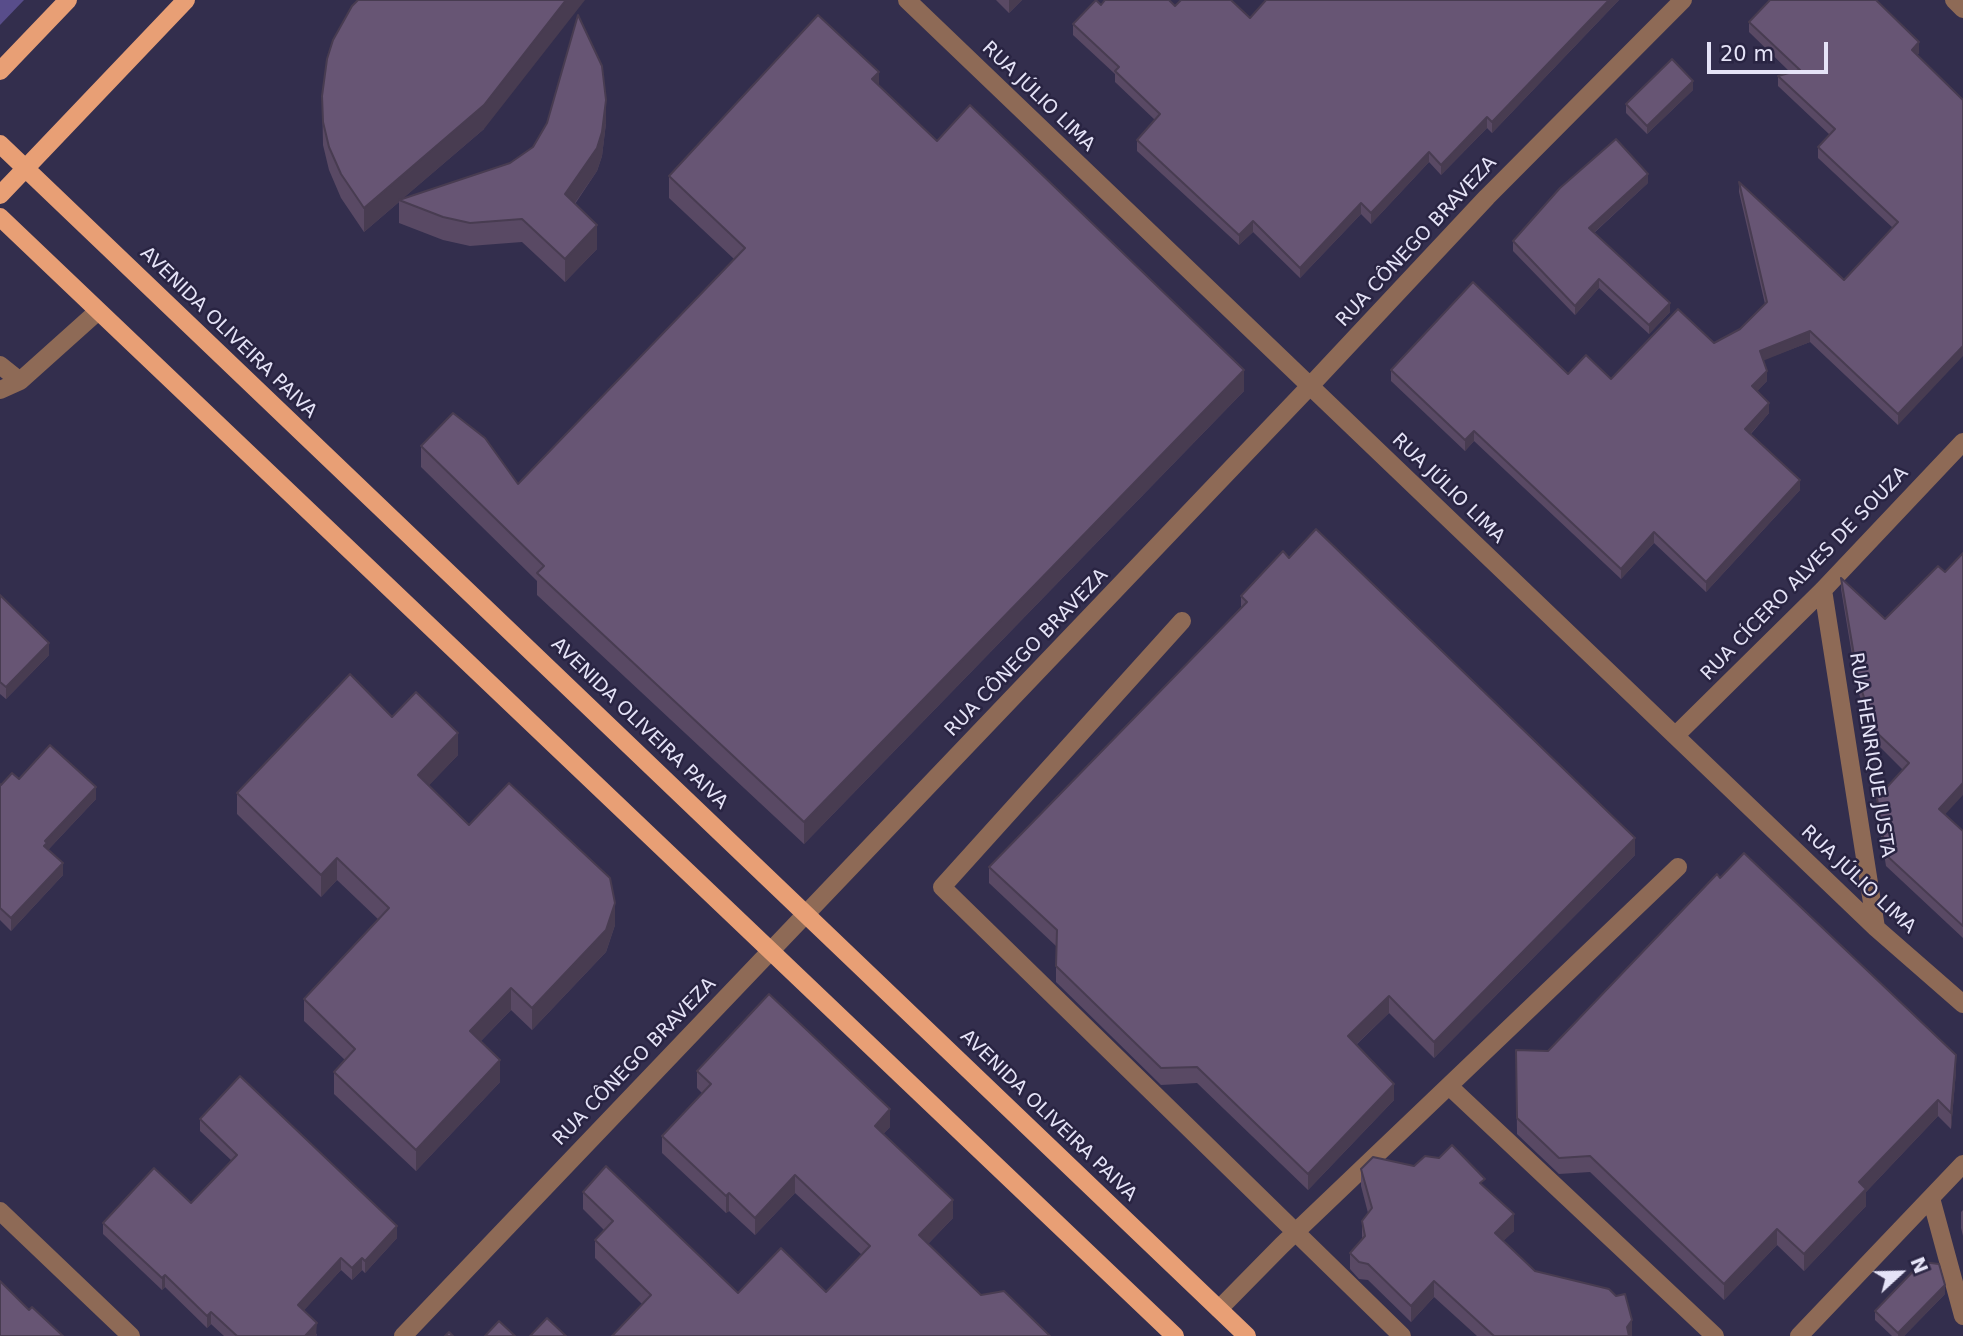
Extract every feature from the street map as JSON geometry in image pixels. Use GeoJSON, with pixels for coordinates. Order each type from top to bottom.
{"type":"FeatureCollection","features":[{"type":"Feature","properties":{"kind":"main road"},"geometry":{"type":"LineString","coordinates":[[0,71],[68,0]]}},
{"type":"Feature","properties":{"kind":"main road"},"geometry":{"type":"LineString","coordinates":[[0,195],[186,0]]}},
{"type":"Feature","properties":{"kind":"main road","name":"AVENIDA OLIVEIRA PAIVA"},"geometry":{"type":"LineString","coordinates":[[0,144],[1247,1336]]}},
{"type":"Feature","properties":{"kind":"main road"},"geometry":{"type":"LineString","coordinates":[[0,217],[1175,1336]]}},
{"type":"Feature","properties":{"kind":"street","name":"RUA JÚLIO LIMA"},"geometry":{"type":"LineString","coordinates":[[907,0],[1876,928],[1963,1004]]}},
{"type":"Feature","properties":{"kind":"street","name":"RUA CÔNEGO BRAVEZA"},"geometry":{"type":"LineString","coordinates":[[403,1336],[1310,386],[1486,197],[1683,0]]}},
{"type":"Feature","properties":{"kind":"street"},"geometry":{"type":"LineString","coordinates":[[1954,0],[1963,9]]}},
{"type":"Feature","properties":{"kind":"street"},"geometry":{"type":"LineString","coordinates":[[0,390],[20,381],[97,312]]}},
{"type":"Feature","properties":{"kind":"street"},"geometry":{"type":"LineString","coordinates":[[0,366],[20,381]]}},
{"type":"Feature","properties":{"kind":"street","name":"RUA CÍCERO ALVES DE SOUZA"},"geometry":{"type":"LineString","coordinates":[[1676,735],[1823,590],[1963,442]]}},
{"type":"Feature","properties":{"kind":"street","name":"RUA HENRIQUE JUSTA"},"geometry":{"type":"LineString","coordinates":[[1823,590],[1876,928]]}},
{"type":"Feature","properties":{"kind":"street"},"geometry":{"type":"LineString","coordinates":[[1182,621],[942,887],[1298,1231],[1402,1336]]}},
{"type":"Feature","properties":{"kind":"street"},"geometry":{"type":"LineString","coordinates":[[1219,1310],[1678,867]]}},
{"type":"Feature","properties":{"kind":"street"},"geometry":{"type":"LineString","coordinates":[[1450,1087],[1715,1336]]}},
{"type":"Feature","properties":{"kind":"street"},"geometry":{"type":"LineString","coordinates":[[1799,1336],[1963,1164]]}},
{"type":"Feature","properties":{"kind":"street"},"geometry":{"type":"LineString","coordinates":[[1931,1198],[1963,1316]]}},
{"type":"Feature","properties":{"kind":"street"},"geometry":{"type":"LineString","coordinates":[[0,1211],[131,1336]]}},
{"type":"Feature","properties":{"kind":"shaded area"},"geometry":{"type":"Polygon","coordinates":[[[0,0],[24,0],[0,25],[0,0]]]}},
{"type":"Feature","properties":{"kind":"building"},"geometry":{"type":"Polygon","coordinates":[[[358,0],[566,0],[484,105],[364,208],[341,174],[329,147],[323,122],[322,96],[327,59],[333,40],[358,0]]]}},
{"type":"Feature","properties":{"kind":"building"},"geometry":{"type":"Polygon","coordinates":[[[1096,0],[1101,5],[1105,0],[1169,0],[1175,6],[1181,0],[1231,0],[1250,18],[1266,0],[1609,0],[1492,122],[1487,117],[1441,165],[1429,152],[1371,213],[1361,203],[1300,268],[1253,221],[1239,235],[1137,140],[1160,114],[1115,71],[1119,67],[1073,24],[1096,0]]]}},
{"type":"Feature","properties":{"kind":"building"},"geometry":{"type":"Polygon","coordinates":[[[1770,0],[1876,0],[1919,42],[1912,50],[1963,100],[1963,346],[1898,414],[1810,331],[1760,351],[1767,371],[1752,386],[1769,403],[1745,429],[1800,480],[1706,582],[1654,532],[1621,569],[1474,431],[1465,440],[1391,370],[1473,282],[1568,374],[1586,355],[1611,379],[1678,309],[1714,343],[1740,329],[1767,302],[1739,182],[1844,280],[1898,222],[1818,147],[1835,129],[1778,76],[1800,70],[1749,22],[1770,0]]]}},
{"type":"Feature","properties":{"kind":"building"},"geometry":{"type":"Polygon","coordinates":[[[578,15],[602,66],[606,100],[597,148],[565,194],[597,225],[565,259],[522,219],[470,223],[443,217],[399,200],[510,163],[533,147],[547,123],[578,15]]]}},
{"type":"Feature","properties":{"kind":"building"},"geometry":{"type":"Polygon","coordinates":[[[818,15],[879,72],[872,79],[937,141],[970,105],[1244,370],[804,822],[537,573],[544,566],[421,446],[453,413],[485,438],[518,484],[745,248],[669,176],[818,15]]]}},
{"type":"Feature","properties":{"kind":"building"},"geometry":{"type":"Polygon","coordinates":[[[1672,59],[1693,81],[1647,126],[1626,104],[1672,59]]]}},
{"type":"Feature","properties":{"kind":"building"},"geometry":{"type":"Polygon","coordinates":[[[1616,139],[1648,174],[1589,228],[1670,303],[1649,325],[1599,279],[1575,306],[1513,241],[1560,188],[1616,139]]]}},
{"type":"Feature","properties":{"kind":"building"},"geometry":{"type":"Polygon","coordinates":[[[1316,529],[1635,838],[1434,1042],[1389,996],[1348,1036],[1394,1084],[1308,1174],[1197,1067],[1161,1068],[1056,966],[1057,930],[989,867],[1247,602],[1241,596],[1283,551],[1289,558],[1316,529]]]}},
{"type":"Feature","properties":{"kind":"building"},"geometry":{"type":"Polygon","coordinates":[[[1963,553],[1963,783],[1939,809],[1963,831],[1963,926],[1886,855],[1877,798],[1909,763],[1875,731],[1858,679],[1841,578],[1885,619],[1938,566],[1945,572],[1963,553]]]}},
{"type":"Feature","properties":{"kind":"building"},"geometry":{"type":"Polygon","coordinates":[[[0,595],[49,643],[6,687],[0,682],[0,595]]]}},
{"type":"Feature","properties":{"kind":"building"},"geometry":{"type":"Polygon","coordinates":[[[350,674],[392,717],[416,692],[458,733],[418,775],[469,825],[509,783],[610,878],[615,903],[606,930],[532,1008],[511,988],[470,1031],[500,1060],[416,1150],[334,1072],[355,1049],[304,999],[389,908],[337,858],[321,875],[237,793],[350,674]]]}},
{"type":"Feature","properties":{"kind":"building"},"geometry":{"type":"Polygon","coordinates":[[[50,745],[96,787],[45,841],[47,843],[44,846],[63,863],[11,918],[0,908],[0,784],[12,773],[19,779],[50,745]]]}},
{"type":"Feature","properties":{"kind":"building"},"geometry":{"type":"Polygon","coordinates":[[[1744,853],[1956,1055],[1951,1113],[1938,1100],[1859,1182],[1866,1189],[1804,1254],[1777,1229],[1724,1284],[1590,1156],[1559,1158],[1517,1118],[1516,1050],[1548,1051],[1717,874],[1720,878],[1744,853]]]}},
{"type":"Feature","properties":{"kind":"building"},"geometry":{"type":"Polygon","coordinates":[[[769,994],[890,1109],[875,1126],[953,1200],[919,1235],[981,1295],[1004,1291],[1050,1336],[612,1336],[651,1295],[595,1240],[613,1221],[583,1192],[606,1166],[738,1293],[781,1248],[826,1292],[870,1246],[795,1175],[755,1218],[729,1193],[726,1196],[662,1136],[711,1084],[697,1071],[769,994]]]}},
{"type":"Feature","properties":{"kind":"building"},"geometry":{"type":"Polygon","coordinates":[[[240,1076],[397,1226],[365,1261],[362,1258],[352,1268],[341,1258],[298,1305],[317,1323],[305,1336],[237,1336],[211,1312],[207,1316],[165,1275],[162,1278],[103,1223],[154,1168],[191,1203],[237,1155],[200,1119],[240,1076]]]}},
{"type":"Feature","properties":{"kind":"building"},"geometry":{"type":"Polygon","coordinates":[[[1452,1145],[1485,1179],[1480,1183],[1514,1214],[1495,1233],[1535,1271],[1609,1289],[1616,1296],[1625,1294],[1632,1320],[1627,1327],[1629,1336],[1494,1336],[1434,1281],[1411,1306],[1368,1264],[1359,1262],[1350,1253],[1365,1236],[1362,1221],[1372,1208],[1361,1169],[1373,1157],[1414,1166],[1425,1156],[1439,1158],[1452,1145]]]}},
{"type":"Feature","properties":{"kind":"building"},"geometry":{"type":"Polygon","coordinates":[[[1922,1262],[1939,1264],[1945,1285],[1898,1333],[1875,1311],[1922,1262]]]}},
{"type":"Feature","properties":{"kind":"building"},"geometry":{"type":"Polygon","coordinates":[[[0,1281],[29,1310],[32,1307],[63,1336],[0,1336],[0,1281]]]}},
{"type":"Feature","properties":{"kind":"building"},"geometry":{"type":"Polygon","coordinates":[[[547,1318],[566,1336],[530,1336],[547,1318]]]}},
{"type":"Feature","properties":{"kind":"building"},"geometry":{"type":"Polygon","coordinates":[[[499,1321],[515,1336],[485,1336],[499,1321]]]}}]}
